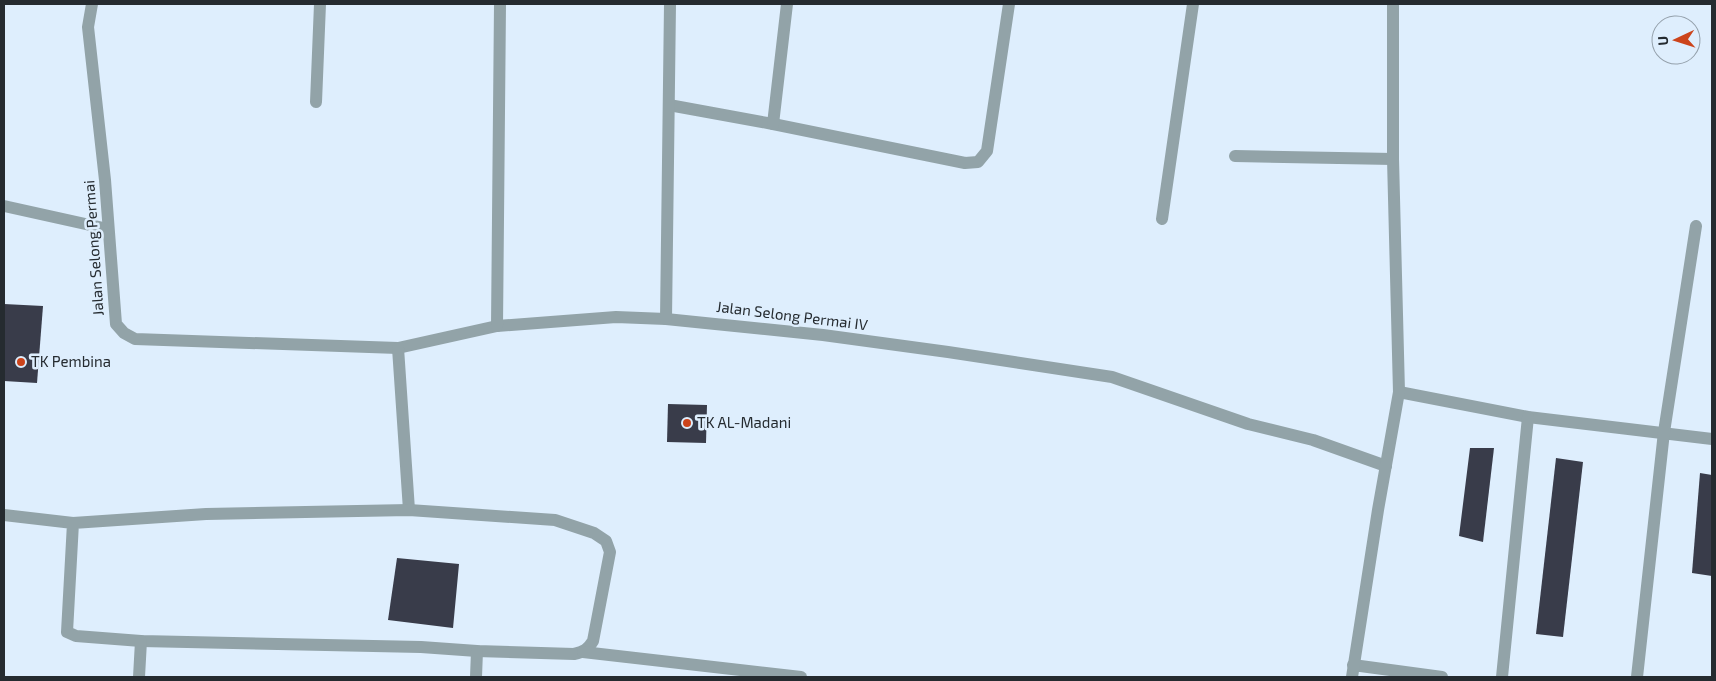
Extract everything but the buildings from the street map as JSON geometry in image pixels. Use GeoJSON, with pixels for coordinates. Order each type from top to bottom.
{"type":"FeatureCollection","features":[{"type":"Feature","properties":{"kind":"street","name":"Jalan Selong Permai"},"geometry":{"type":"LineString","coordinates":[[92,4],[88,27],[106,180],[116,324],[124,333],[135,339],[398,348]]}},
{"type":"Feature","properties":{"kind":"street"},"geometry":{"type":"LineString","coordinates":[[316,102],[320,4]]}},
{"type":"Feature","properties":{"kind":"street"},"geometry":{"type":"LineString","coordinates":[[497,326],[500,4]]}},
{"type":"Feature","properties":{"kind":"street"},"geometry":{"type":"LineString","coordinates":[[666,318],[670,4]]}},
{"type":"Feature","properties":{"kind":"street"},"geometry":{"type":"LineString","coordinates":[[773,124],[787,4]]}},
{"type":"Feature","properties":{"kind":"street"},"geometry":{"type":"LineString","coordinates":[[669,105],[965,163],[978,162],[987,151],[1009,4]]}},
{"type":"Feature","properties":{"kind":"street"},"geometry":{"type":"LineString","coordinates":[[1162,219],[1193,4]]}},
{"type":"Feature","properties":{"kind":"street"},"geometry":{"type":"LineString","coordinates":[[1393,4],[1393,160],[1399,392],[1353,671],[1442,677]]}},
{"type":"Feature","properties":{"kind":"street"},"geometry":{"type":"LineString","coordinates":[[1235,156],[1393,160]]}},
{"type":"Feature","properties":{"kind":"street"},"geometry":{"type":"LineString","coordinates":[[4,206],[108,229]]}},
{"type":"Feature","properties":{"kind":"street"},"geometry":{"type":"LineString","coordinates":[[1637,677],[1664,432],[1696,226]]}},
{"type":"Feature","properties":{"kind":"street","name":"Jalan Selong Permai IV"},"geometry":{"type":"LineString","coordinates":[[398,348],[497,326],[616,317],[666,318],[824,335],[1112,377],[1248,424],[1313,440],[1386,466]]}},
{"type":"Feature","properties":{"kind":"street"},"geometry":{"type":"LineString","coordinates":[[398,348],[409,510]]}},
{"type":"Feature","properties":{"kind":"street"},"geometry":{"type":"LineString","coordinates":[[1399,392],[1528,417],[1712,438]]}},
{"type":"Feature","properties":{"kind":"street"},"geometry":{"type":"LineString","coordinates":[[1502,677],[1528,417]]}},
{"type":"Feature","properties":{"kind":"street"},"geometry":{"type":"LineString","coordinates":[[4,515],[73,523],[206,514],[409,510],[555,520],[594,533],[606,541],[610,552],[593,641],[583,652]]}},
{"type":"Feature","properties":{"kind":"street"},"geometry":{"type":"LineString","coordinates":[[73,523],[67,632],[76,636],[141,640],[477,651],[574,654],[583,652],[801,677]]}},
{"type":"Feature","properties":{"kind":"street"},"geometry":{"type":"LineString","coordinates":[[140,677],[141,640]]}},
{"type":"Feature","properties":{"kind":"street"},"geometry":{"type":"LineString","coordinates":[[476,677],[477,651]]}},
{"type":"Feature","properties":{"kind":"place","name":"TK Pembina"},"geometry":{"type":"Point","coordinates":[21,362]}},
{"type":"Feature","properties":{"kind":"place","name":"TK AL-Madani"},"geometry":{"type":"Point","coordinates":[687,423]}}]}
